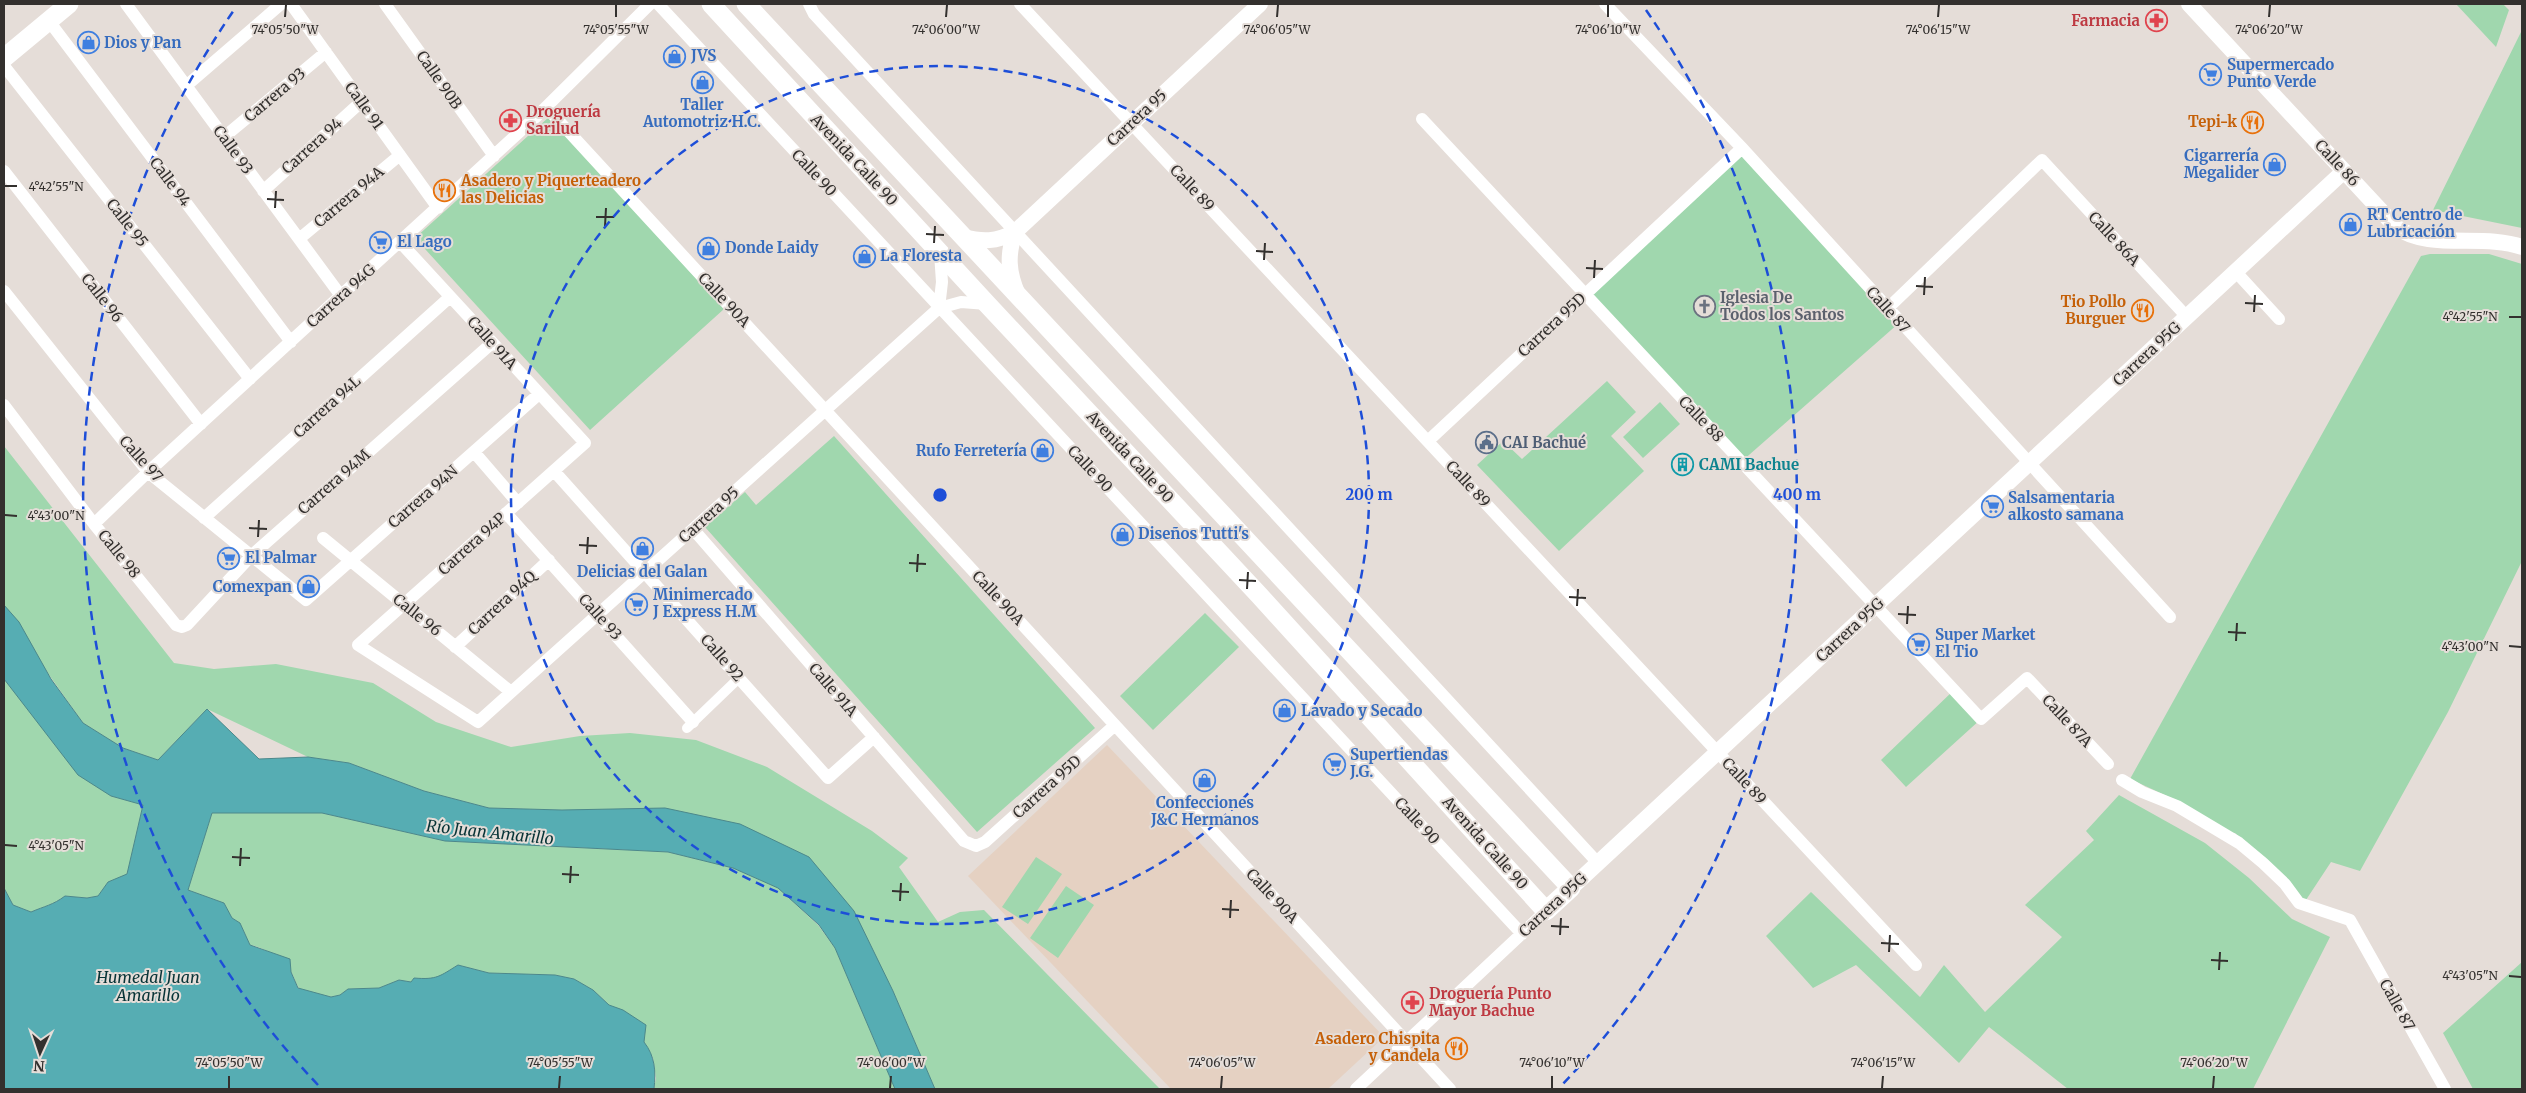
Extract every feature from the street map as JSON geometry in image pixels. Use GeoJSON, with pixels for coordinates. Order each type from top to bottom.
{"type":"FeatureCollection","features":[{"type":"Feature","properties":{"kind":"main road"},"geometry":{"type":"LineString","coordinates":[[4,58],[69,4]]}},
{"type":"Feature","properties":{"kind":"main road","name":"Avenida Calle 90"},"geometry":{"type":"LineString","coordinates":[[711,4],[987,304],[1259,594],[1546,911]]}},
{"type":"Feature","properties":{"kind":"main road","name":"Avenida Calle 90"},"geometry":{"type":"LineString","coordinates":[[746,4],[1571,888]]}},
{"type":"Feature","properties":{"kind":"main road","name":"Carrera 95G"},"geometry":{"type":"LineString","coordinates":[[1546,911],[1571,888]]}},
{"type":"Feature","properties":{"kind":"street","name":"Calle 93"},"geometry":{"type":"LineString","coordinates":[[126,4],[341,296]]}},
{"type":"Feature","properties":{"kind":"street"},"geometry":{"type":"LineString","coordinates":[[186,86],[281,4]]}},
{"type":"Feature","properties":{"kind":"street","name":"Calle 91"},"geometry":{"type":"LineString","coordinates":[[291,4],[438,208]]}},
{"type":"Feature","properties":{"kind":"street","name":"Calle 90B"},"geometry":{"type":"LineString","coordinates":[[385,4],[494,156]]}},
{"type":"Feature","properties":{"kind":"street","name":"Carrera 94G"},"geometry":{"type":"LineString","coordinates":[[94,524],[148,472],[494,156],[650,4]]}},
{"type":"Feature","properties":{"kind":"street","name":"Calle 90"},"geometry":{"type":"LineString","coordinates":[[658,4],[1522,934]]}},
{"type":"Feature","properties":{"kind":"street","name":"Calle 89"},"geometry":{"type":"LineString","coordinates":[[1020,4],[1916,965]]}},
{"type":"Feature","properties":{"kind":"street","name":"Carrera 95"},"geometry":{"type":"LineString","coordinates":[[963,237],[990,242],[1015,232],[1260,4]]}},
{"type":"Feature","properties":{"kind":"street","name":"Calle 87"},"geometry":{"type":"LineString","coordinates":[[1605,4],[1742,148],[2170,617]]}},
{"type":"Feature","properties":{"kind":"street","name":"Calle 86"},"geometry":{"type":"LineString","coordinates":[[2189,4],[2396,227],[2407,235],[2424,238],[2476,239],[2522,247]]}},
{"type":"Feature","properties":{"kind":"street"},"geometry":{"type":"LineString","coordinates":[[811,9],[1598,863]]}},
{"type":"Feature","properties":{"kind":"street","name":"Calle 94"},"geometry":{"type":"LineString","coordinates":[[49,21],[291,342]]}},
{"type":"Feature","properties":{"kind":"street","name":"Carrera 93"},"geometry":{"type":"LineString","coordinates":[[224,137],[326,52]]}},
{"type":"Feature","properties":{"kind":"street","name":"Calle 95"},"geometry":{"type":"LineString","coordinates":[[4,66],[250,379]]}},
{"type":"Feature","properties":{"kind":"street","name":"Carrera 94"},"geometry":{"type":"LineString","coordinates":[[263,191],[361,102]]}},
{"type":"Feature","properties":{"kind":"street","name":"Calle 90A"},"geometry":{"type":"LineString","coordinates":[[546,107],[1450,1089]]}},
{"type":"Feature","properties":{"kind":"street","name":"Calle 88"},"geometry":{"type":"LineString","coordinates":[[1422,119],[1584,295],[1981,718],[2027,678]]}},
{"type":"Feature","properties":{"kind":"street","name":"Carrera 95D"},"geometry":{"type":"LineString","coordinates":[[1428,441],[1742,148]]}},
{"type":"Feature","properties":{"kind":"street","name":"Carrera 94A"},"geometry":{"type":"LineString","coordinates":[[299,239],[400,155]]}},
{"type":"Feature","properties":{"kind":"street","name":"Calle 86A"},"geometry":{"type":"LineString","coordinates":[[1887,309],[2042,160],[2187,317]]}},
{"type":"Feature","properties":{"kind":"street","name":"Calle 96"},"geometry":{"type":"LineString","coordinates":[[4,171],[201,424]]}},
{"type":"Feature","properties":{"kind":"street","name":"Carrera 95G"},"geometry":{"type":"LineString","coordinates":[[1571,888],[2344,171]]}},
{"type":"Feature","properties":{"kind":"street"},"geometry":{"type":"LineString","coordinates":[[1015,232],[1008,257],[1011,280],[1018,295]]}},
{"type":"Feature","properties":{"kind":"street","name":"Calle 91A"},"geometry":{"type":"LineString","coordinates":[[400,242],[585,443]]}},
{"type":"Feature","properties":{"kind":"street"},"geometry":{"type":"LineString","coordinates":[[939,308],[942,282],[940,252]]}},
{"type":"Feature","properties":{"kind":"street"},"geometry":{"type":"LineString","coordinates":[[2236,272],[2279,319]]}},
{"type":"Feature","properties":{"kind":"street","name":"Calle 97"},"geometry":{"type":"LineString","coordinates":[[4,291],[148,472],[306,600]]}},
{"type":"Feature","properties":{"kind":"street","name":"Carrera 94L"},"geometry":{"type":"LineString","coordinates":[[204,518],[450,296]]}},
{"type":"Feature","properties":{"kind":"street","name":"Carrera 95"},"geometry":{"type":"LineString","coordinates":[[478,722],[939,308],[961,302],[987,304]]}},
{"type":"Feature","properties":{"kind":"street","name":"Carrera 94M"},"geometry":{"type":"LineString","coordinates":[[182,627],[188,626],[251,556],[492,343]]}},
{"type":"Feature","properties":{"kind":"street","name":"Carrera 94N"},"geometry":{"type":"LineString","coordinates":[[306,600],[539,394]]}},
{"type":"Feature","properties":{"kind":"street","name":"Calle 98"},"geometry":{"type":"LineString","coordinates":[[4,405],[94,524],[176,625],[182,627]]}},
{"type":"Feature","properties":{"kind":"street","name":"Carrera 94P"},"geometry":{"type":"LineString","coordinates":[[478,722],[358,645],[585,443]]}},
{"type":"Feature","properties":{"kind":"street"},"geometry":{"type":"LineString","coordinates":[[474,452],[518,503]]}},
{"type":"Feature","properties":{"kind":"street","name":"Calle 92"},"geometry":{"type":"LineString","coordinates":[[554,472],[646,572],[828,778],[874,737]]}},
{"type":"Feature","properties":{"kind":"street","name":"Calle 93"},"geometry":{"type":"LineString","coordinates":[[506,513],[598,614],[690,725]]}},
{"type":"Feature","properties":{"kind":"street","name":"Calle 91A"},"geometry":{"type":"LineString","coordinates":[[693,529],[964,841],[976,846]]}},
{"type":"Feature","properties":{"kind":"street","name":"Calle 96"},"geometry":{"type":"LineString","coordinates":[[324,538],[511,692]]}},
{"type":"Feature","properties":{"kind":"street","name":"Carrera 94Q"},"geometry":{"type":"LineString","coordinates":[[455,647],[549,560]]}},
{"type":"Feature","properties":{"kind":"street"},"geometry":{"type":"LineString","coordinates":[[690,725],[740,678]]}},
{"type":"Feature","properties":{"kind":"street","name":"Calle 87A"},"geometry":{"type":"LineString","coordinates":[[2027,678],[2108,764]]}},
{"type":"Feature","properties":{"kind":"street","name":"Carrera 95D"},"geometry":{"type":"LineString","coordinates":[[976,846],[985,842],[1115,725]]}},
{"type":"Feature","properties":{"kind":"street","name":"Calle 87"},"geometry":{"type":"LineString","coordinates":[[2122,780],[2142,792],[2177,806],[2239,843],[2268,868],[2298,903],[2350,920],[2445,1089]]}},
{"type":"Feature","properties":{"kind":"street","name":"Carrera 95G"},"geometry":{"type":"LineString","coordinates":[[1356,1089],[1546,911]]}},
{"type":"Feature","properties":{"kind":"shaded area"},"geometry":{"type":"Polygon","coordinates":[[[1107,745],[1384,1037],[1328,1089],[1171,1089],[968,876],[1107,745]]]}},
{"type":"Feature","properties":{"kind":"green space"},"geometry":{"type":"Polygon","coordinates":[[[2456,4],[2503,4],[2509,10],[2496,47],[2456,4]]]}},
{"type":"Feature","properties":{"kind":"green space"},"geometry":{"type":"Polygon","coordinates":[[[2522,30],[2522,228],[2433,210],[2522,30]]]}},
{"type":"Feature","properties":{"kind":"green space"},"geometry":{"type":"Polygon","coordinates":[[[549,117],[724,309],[590,430],[415,238],[549,117]]]}},
{"type":"Feature","properties":{"kind":"green space"},"geometry":{"type":"Polygon","coordinates":[[[1741,152],[1899,323],[1741,462],[1585,294],[1741,152]]]}},
{"type":"Feature","properties":{"kind":"green space"},"geometry":{"type":"Polygon","coordinates":[[[2430,254],[2489,254],[2522,264],[2522,561],[2448,712],[2360,871],[2331,862],[2304,903],[2235,833],[2222,832],[2167,796],[2130,779],[2421,256],[2430,254]]]}},
{"type":"Feature","properties":{"kind":"green space"},"geometry":{"type":"Polygon","coordinates":[[[1607,381],[1636,412],[1611,436],[1644,471],[1559,551],[1477,465],[1503,441],[1522,459],[1607,381]]]}},
{"type":"Feature","properties":{"kind":"green space"},"geometry":{"type":"Polygon","coordinates":[[[1660,402],[1680,424],[1643,458],[1623,437],[1660,402]]]}},
{"type":"Feature","properties":{"kind":"green space"},"geometry":{"type":"Polygon","coordinates":[[[834,436],[1095,728],[977,832],[705,527],[745,492],[756,505],[834,436]]]}},
{"type":"Feature","properties":{"kind":"green space"},"geometry":{"type":"Polygon","coordinates":[[[4,446],[174,663],[214,669],[276,664],[373,683],[436,722],[511,747],[580,736],[630,733],[696,740],[767,767],[872,831],[908,858],[899,867],[938,922],[960,912],[984,910],[1160,1089],[935,1089],[893,991],[809,857],[562,810],[489,808],[424,791],[349,763],[308,757],[207,709],[158,760],[123,748],[83,723],[4,611],[4,446]]]}},
{"type":"Feature","properties":{"kind":"green space"},"geometry":{"type":"Polygon","coordinates":[[[1205,613],[1239,647],[1153,730],[1120,696],[1205,613]]]}},
{"type":"Feature","properties":{"kind":"green space"},"geometry":{"type":"Polygon","coordinates":[[[4,679],[39,722],[111,796],[143,805],[127,875],[108,882],[98,896],[87,898],[65,896],[31,912],[13,905],[4,888],[4,679]]]}},
{"type":"Feature","properties":{"kind":"green space"},"geometry":{"type":"Polygon","coordinates":[[[1954,690],[1981,719],[1906,787],[1881,760],[1954,690]]]}},
{"type":"Feature","properties":{"kind":"green space"},"geometry":{"type":"Polygon","coordinates":[[[2119,795],[2205,843],[2249,878],[2292,919],[2330,937],[2253,1089],[2068,1089],[1989,1027],[1959,1063],[1856,965],[1813,988],[1766,936],[1811,892],[1920,997],[1944,965],[1985,1012],[2062,937],[2025,905],[2094,840],[2086,831],[2119,795]]]}},
{"type":"Feature","properties":{"kind":"green space"},"geometry":{"type":"Polygon","coordinates":[[[212,813],[322,813],[445,841],[668,852],[733,868],[778,888],[818,925],[835,948],[895,1089],[654,1089],[656,1078],[653,1058],[644,1042],[643,1023],[609,1005],[593,990],[574,979],[555,975],[489,973],[458,965],[442,977],[411,982],[399,980],[379,988],[348,989],[340,995],[331,997],[301,990],[291,972],[283,963],[267,951],[250,945],[240,923],[232,918],[224,903],[188,890],[212,813]]]}},
{"type":"Feature","properties":{"kind":"green space"},"geometry":{"type":"Polygon","coordinates":[[[1036,857],[1062,874],[1028,924],[1002,907],[1036,857]]]}},
{"type":"Feature","properties":{"kind":"green space"},"geometry":{"type":"Polygon","coordinates":[[[1066,886],[1094,905],[1058,958],[1030,938],[1066,886]]]}},
{"type":"Feature","properties":{"kind":"green space"},"geometry":{"type":"Polygon","coordinates":[[[2522,962],[2522,1089],[2473,1089],[2443,1033],[2522,962]]]}},
{"type":"Feature","properties":{"kind":"water","name":"Humedal Juan Amarillo"},"geometry":{"type":"Polygon","coordinates":[[[4,605],[19,622],[51,679],[83,723],[123,748],[158,760],[207,709],[259,759],[308,757],[349,763],[424,791],[489,808],[562,810],[665,808],[740,824],[809,857],[854,911],[893,991],[935,1089],[895,1089],[835,948],[819,925],[778,888],[733,868],[668,852],[445,841],[322,813],[212,813],[188,890],[224,903],[232,918],[240,923],[250,945],[290,959],[291,972],[298,988],[331,997],[340,995],[348,989],[379,988],[399,980],[411,982],[414,978],[433,978],[458,965],[489,973],[555,975],[574,979],[593,990],[609,1005],[623,1010],[646,1025],[644,1042],[648,1047],[654,1064],[654,1089],[4,1089],[4,888],[13,905],[31,912],[65,896],[87,898],[98,896],[108,882],[127,874],[143,805],[111,796],[78,775],[4,679],[4,605]]]}},
{"type":"Feature","properties":{"kind":"place","name":"Farmacia"},"geometry":{"type":"Point","coordinates":[2156,21]}},
{"type":"Feature","properties":{"kind":"place","name":"Dios y Pan"},"geometry":{"type":"Point","coordinates":[88,43]}},
{"type":"Feature","properties":{"kind":"place","name":"JVS"},"geometry":{"type":"Point","coordinates":[675,56]}},
{"type":"Feature","properties":{"kind":"place","name":"Supermercado Punto Verde"},"geometry":{"type":"Point","coordinates":[2211,74]}},
{"type":"Feature","properties":{"kind":"place","name":"Taller Automotriz H.C."},"geometry":{"type":"Point","coordinates":[702,82]}},
{"type":"Feature","properties":{"kind":"place","name":"Droguería Sarilud"},"geometry":{"type":"Point","coordinates":[510,121]}},
{"type":"Feature","properties":{"kind":"place","name":"Tepi-k"},"geometry":{"type":"Point","coordinates":[2253,122]}},
{"type":"Feature","properties":{"kind":"place","name":"Cigarrería Megalider"},"geometry":{"type":"Point","coordinates":[2275,165]}},
{"type":"Feature","properties":{"kind":"place","name":"Asadero y Piquerteadero las Delicias"},"geometry":{"type":"Point","coordinates":[445,190]}},
{"type":"Feature","properties":{"kind":"place","name":"RT Centro de Lubricación"},"geometry":{"type":"Point","coordinates":[2351,224]}},
{"type":"Feature","properties":{"kind":"place","name":"El Lago"},"geometry":{"type":"Point","coordinates":[381,242]}},
{"type":"Feature","properties":{"kind":"place","name":"Donde Laidy"},"geometry":{"type":"Point","coordinates":[709,248]}},
{"type":"Feature","properties":{"kind":"place","name":"La Floresta"},"geometry":{"type":"Point","coordinates":[864,256]}},
{"type":"Feature","properties":{"kind":"place","name":"Iglesia De Todos los Santos"},"geometry":{"type":"Point","coordinates":[1704,307]}},
{"type":"Feature","properties":{"kind":"place","name":"Tio Pollo Burguer"},"geometry":{"type":"Point","coordinates":[2142,311]}},
{"type":"Feature","properties":{"kind":"place","name":"CAI Bachué"},"geometry":{"type":"Point","coordinates":[1486,443]}},
{"type":"Feature","properties":{"kind":"place","name":"Rufo Ferretería"},"geometry":{"type":"Point","coordinates":[1043,451]}},
{"type":"Feature","properties":{"kind":"place","name":"CAMI Bachue"},"geometry":{"type":"Point","coordinates":[1683,465]}},
{"type":"Feature","properties":{"kind":"place","name":"Salsamentaria alkosto samana"},"geometry":{"type":"Point","coordinates":[1992,507]}},
{"type":"Feature","properties":{"kind":"place","name":"Diseños Tutti's"},"geometry":{"type":"Point","coordinates":[1122,534]}},
{"type":"Feature","properties":{"kind":"place","name":"Delicias del Galan"},"geometry":{"type":"Point","coordinates":[642,549]}},
{"type":"Feature","properties":{"kind":"place","name":"El Palmar"},"geometry":{"type":"Point","coordinates":[229,558]}},
{"type":"Feature","properties":{"kind":"place","name":"Comexpan"},"geometry":{"type":"Point","coordinates":[308,587]}},
{"type":"Feature","properties":{"kind":"place","name":"Minimercado J Express H.M"},"geometry":{"type":"Point","coordinates":[637,604]}},
{"type":"Feature","properties":{"kind":"place","name":"Super Market El Tio"},"geometry":{"type":"Point","coordinates":[1919,644]}},
{"type":"Feature","properties":{"kind":"place","name":"Lavado y Secado"},"geometry":{"type":"Point","coordinates":[1285,711]}},
{"type":"Feature","properties":{"kind":"place","name":"Supertiendas J.G."},"geometry":{"type":"Point","coordinates":[1334,764]}},
{"type":"Feature","properties":{"kind":"place","name":"Confecciones J&C Hermanos"},"geometry":{"type":"Point","coordinates":[1205,780]}},
{"type":"Feature","properties":{"kind":"place","name":"Droguería Punto Mayor Bachue"},"geometry":{"type":"Point","coordinates":[1413,1003]}},
{"type":"Feature","properties":{"kind":"place","name":"Asadero Chispita y Candela"},"geometry":{"type":"Point","coordinates":[1456,1048]}},
{"type":"Feature","properties":{"kind":"water label","name":"Río Juan Amarillo"},"geometry":{"type":"Point","coordinates":[490,832]}}]}
